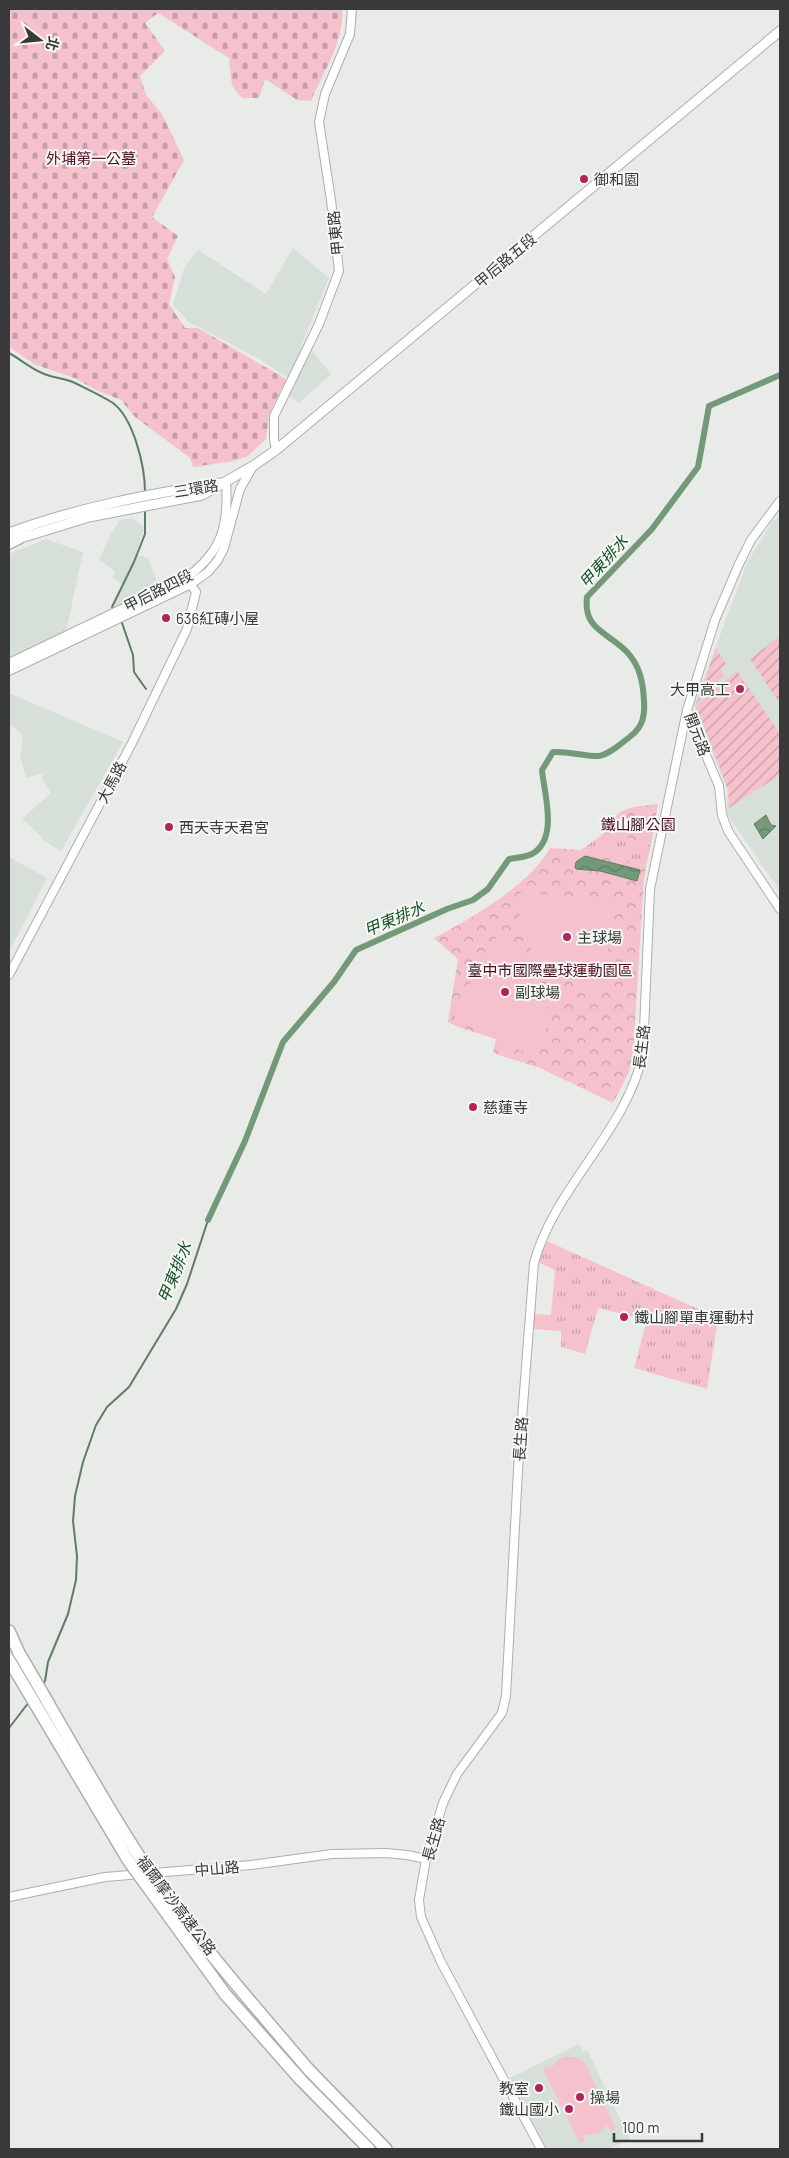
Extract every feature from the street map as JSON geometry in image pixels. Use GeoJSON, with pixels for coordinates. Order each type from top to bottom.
{"type":"FeatureCollection","features":[{"type":"Feature","properties":{"kind":"highway","name":"福爾摩沙高速公路"},"geometry":{"type":"LineString","coordinates":[[9,1631],[19,1653],[139,1855],[173,1903],[235,1983],[310,2070],[386,2149]]}},
{"type":"Feature","properties":{"kind":"highway","name":"福爾摩沙高速公路"},"geometry":{"type":"LineString","coordinates":[[9,1660],[128,1860],[164,1912],[225,1994],[300,2079],[368,2149]]}},
{"type":"Feature","properties":{"kind":"main road","name":"甲后路五段"},"geometry":{"type":"LineString","coordinates":[[226,482],[254,466],[276,450],[780,31]]}},
{"type":"Feature","properties":{"kind":"main road","name":"三環路"},"geometry":{"type":"LineString","coordinates":[[11,539],[89,516],[191,498],[226,482]]}},
{"type":"Feature","properties":{"kind":"street","name":"甲東路"},"geometry":{"type":"LineString","coordinates":[[276,450],[274,416],[319,324],[339,271],[331,200],[319,122],[325,94],[350,34],[352,9]]}},
{"type":"Feature","properties":{"kind":"street","name":"甲后路四段"},"geometry":{"type":"LineString","coordinates":[[9,663],[208,572],[218,560],[224,548],[240,489],[254,466]]}},
{"type":"Feature","properties":{"kind":"street","name":"甲后路四段"},"geometry":{"type":"LineString","coordinates":[[9,671],[188,581],[214,553],[228,506],[226,482]]}},
{"type":"Feature","properties":{"kind":"street"},"geometry":{"type":"LineString","coordinates":[[226,482],[232,494],[234,506]]}},
{"type":"Feature","properties":{"kind":"street","name":"開元路"},"geometry":{"type":"LineString","coordinates":[[780,501],[751,540],[739,564],[715,620],[687,710],[719,786],[722,815],[728,831],[780,909]]}},
{"type":"Feature","properties":{"kind":"street","name":"大馬路"},"geometry":{"type":"LineString","coordinates":[[9,974],[132,743],[187,629],[196,592],[188,581]]}},
{"type":"Feature","properties":{"kind":"street","name":"長生路"},"geometry":{"type":"LineString","coordinates":[[541,2149],[441,1962],[421,1917],[419,1900],[426,1860],[443,1803],[457,1774],[502,1713],[506,1696],[518,1470],[534,1262],[546,1231],[620,1111],[634,1086],[639,1071],[643,1053],[650,889],[687,710]]}},
{"type":"Feature","properties":{"kind":"street","name":"中山路"},"geometry":{"type":"LineString","coordinates":[[9,1897],[105,1877],[251,1865],[332,1854],[386,1853],[407,1855],[426,1860]]}},
{"type":"Feature","properties":{"kind":"shaded area"},"geometry":{"type":"Polygon","coordinates":[[[293,248],[329,278],[301,346],[313,352],[331,374],[299,403],[289,396],[296,383],[261,360],[189,322],[173,305],[184,268],[198,250],[266,294],[293,248]]]}},
{"type":"Feature","properties":{"kind":"shaded area","name":"大甲高工"},"geometry":{"type":"Polygon","coordinates":[[[780,514],[780,891],[727,814],[727,790],[694,705],[747,563],[774,519],[776,520],[780,514]]]}},
{"type":"Feature","properties":{"kind":"shaded area"},"geometry":{"type":"Polygon","coordinates":[[[133,518],[144,528],[136,554],[148,558],[158,584],[113,609],[123,585],[113,578],[115,571],[99,560],[120,520],[133,518]]]}},
{"type":"Feature","properties":{"kind":"shaded area"},"geometry":{"type":"Polygon","coordinates":[[[46,539],[83,552],[66,631],[9,658],[9,554],[46,539]]]}},
{"type":"Feature","properties":{"kind":"shaded area"},"geometry":{"type":"Polygon","coordinates":[[[9,693],[123,742],[61,851],[44,841],[22,819],[51,793],[42,780],[43,773],[26,778],[20,756],[23,735],[9,723],[9,693]]]}},
{"type":"Feature","properties":{"kind":"shaded area"},"geometry":{"type":"Polygon","coordinates":[[[9,857],[47,878],[9,952],[9,857]]]}},
{"type":"Feature","properties":{"kind":"shaded area","name":"鐵山國小"},"geometry":{"type":"Polygon","coordinates":[[[579,2044],[583,2052],[587,2050],[630,2139],[609,2149],[542,2149],[508,2079],[579,2044]]]}},
{"type":"Feature","properties":{"kind":"green space","name":"外埔第一公墓"},"geometry":{"type":"Polygon","coordinates":[[[9,9],[342,9],[342,21],[337,44],[311,101],[297,100],[265,79],[259,98],[242,98],[232,86],[229,58],[158,13],[145,23],[165,51],[140,76],[146,95],[162,114],[184,160],[152,217],[178,236],[167,259],[175,277],[169,304],[185,328],[198,328],[286,379],[269,414],[266,439],[248,456],[234,461],[193,467],[190,458],[135,417],[121,400],[96,390],[77,379],[34,364],[9,347],[9,9]]]}},
{"type":"Feature","properties":{"kind":"green space"},"geometry":{"type":"Polygon","coordinates":[[[780,636],[780,704],[750,659],[780,636]]]}},
{"type":"Feature","properties":{"kind":"green space"},"geometry":{"type":"Polygon","coordinates":[[[716,648],[726,664],[720,669],[724,675],[696,704],[716,648]]]}},
{"type":"Feature","properties":{"kind":"green space"},"geometry":{"type":"Polygon","coordinates":[[[737,671],[780,734],[780,775],[729,808],[728,789],[696,706],[737,671]]]}},
{"type":"Feature","properties":{"kind":"green space","name":"鐵山腳公園"},"geometry":{"type":"Polygon","coordinates":[[[658,804],[651,845],[606,832],[615,817],[626,809],[658,804]]]}},
{"type":"Feature","properties":{"kind":"green space"},"geometry":{"type":"Polygon","coordinates":[[[606,832],[651,845],[646,866],[595,851],[581,850],[606,832]]]}},
{"type":"Feature","properties":{"kind":"green space","name":"臺中市國際壘球運動園區"},"geometry":{"type":"Polygon","coordinates":[[[550,848],[595,851],[646,866],[633,1053],[629,1072],[613,1103],[540,1068],[493,1053],[496,1039],[448,1022],[458,959],[434,938],[481,911],[514,888],[541,862],[550,848]]]}},
{"type":"Feature","properties":{"kind":"green space","name":"主球場"},"geometry":{"type":"Polygon","coordinates":[[[520,893],[606,898],[610,900],[613,908],[603,990],[567,980],[539,960],[530,947],[523,931],[520,913],[520,893]]]}},
{"type":"Feature","properties":{"kind":"green space","name":"副球場"},"geometry":{"type":"Polygon","coordinates":[[[497,936],[527,959],[537,973],[544,988],[547,1022],[543,1040],[535,1058],[455,1017],[456,1008],[497,936]]]}},
{"type":"Feature","properties":{"kind":"green space","name":"鐵山腳單車運動村"},"geometry":{"type":"Polygon","coordinates":[[[547,1241],[718,1318],[707,1389],[634,1368],[647,1320],[598,1308],[585,1354],[561,1347],[561,1331],[533,1329],[534,1314],[551,1315],[555,1270],[540,1263],[539,1257],[547,1241]]]}},
{"type":"Feature","properties":{"kind":"green space"},"geometry":{"type":"Polygon","coordinates":[[[564,2057],[576,2057],[585,2063],[616,2129],[611,2131],[607,2124],[598,2134],[583,2135],[585,2141],[580,2143],[543,2069],[549,2066],[550,2069],[557,2061],[564,2057]]]}},
{"type":"Feature","properties":{"kind":"water"},"geometry":{"type":"Polygon","coordinates":[[[766,815],[771,825],[776,826],[763,839],[754,824],[766,815]]]}},
{"type":"Feature","properties":{"kind":"water"},"geometry":{"type":"Polygon","coordinates":[[[585,856],[640,870],[637,881],[600,871],[576,869],[576,862],[585,856]]]}},
{"type":"Feature","properties":{"kind":"waterway"},"geometry":{"type":"LineString","coordinates":[[9,353],[33,369],[50,376],[71,381],[113,403],[120,410],[127,420],[137,444],[143,470],[145,492]]}},
{"type":"Feature","properties":{"kind":"waterway","name":"甲東排水"},"geometry":{"type":"LineString","coordinates":[[208,1220],[245,1141],[283,1042],[334,982],[356,950],[447,909],[473,900],[488,889],[509,859],[530,855],[540,847],[548,827],[547,803],[542,770],[553,752],[599,756],[608,753],[639,728],[644,716],[644,706],[643,687],[638,669],[627,652],[593,624],[589,617],[587,597],[652,529],[698,467],[709,406],[780,375]]}},
{"type":"Feature","properties":{"kind":"waterway"},"geometry":{"type":"LineString","coordinates":[[114,610],[112,607],[134,562],[145,534],[145,509]]}},
{"type":"Feature","properties":{"kind":"waterway"},"geometry":{"type":"LineString","coordinates":[[121,620],[133,655],[134,672],[146,689]]}},
{"type":"Feature","properties":{"kind":"waterway","name":"甲東排水"},"geometry":{"type":"LineString","coordinates":[[42,1685],[45,1681],[48,1662],[68,1614],[76,1580],[77,1556],[73,1521],[75,1496],[83,1462],[96,1425],[107,1407],[129,1387],[176,1309],[187,1284],[208,1220]]}},
{"type":"Feature","properties":{"kind":"waterway","name":"甲東排水"},"geometry":{"type":"LineString","coordinates":[[9,1728],[29,1702]]}},
{"type":"Feature","properties":{"kind":"place","name":"御和園"},"geometry":{"type":"Point","coordinates":[584,179]}},
{"type":"Feature","properties":{"kind":"place","name":"636紅磚小屋"},"geometry":{"type":"Point","coordinates":[166,618]}},
{"type":"Feature","properties":{"kind":"place","name":"大甲高工"},"geometry":{"type":"Point","coordinates":[740,689]}},
{"type":"Feature","properties":{"kind":"place","name":"西天寺天君宮"},"geometry":{"type":"Point","coordinates":[169,827]}},
{"type":"Feature","properties":{"kind":"place","name":"主球場"},"geometry":{"type":"Point","coordinates":[567,937]}},
{"type":"Feature","properties":{"kind":"place","name":"副球場"},"geometry":{"type":"Point","coordinates":[505,992]}},
{"type":"Feature","properties":{"kind":"place","name":"慈蓮寺"},"geometry":{"type":"Point","coordinates":[473,1107]}},
{"type":"Feature","properties":{"kind":"place","name":"鐵山腳單車運動村"},"geometry":{"type":"Point","coordinates":[624,1317]}},
{"type":"Feature","properties":{"kind":"place","name":"教室"},"geometry":{"type":"Point","coordinates":[539,2088]}},
{"type":"Feature","properties":{"kind":"place","name":"操場"},"geometry":{"type":"Point","coordinates":[580,2097]}},
{"type":"Feature","properties":{"kind":"place","name":"鐵山國小"},"geometry":{"type":"Point","coordinates":[569,2109]}}]}
